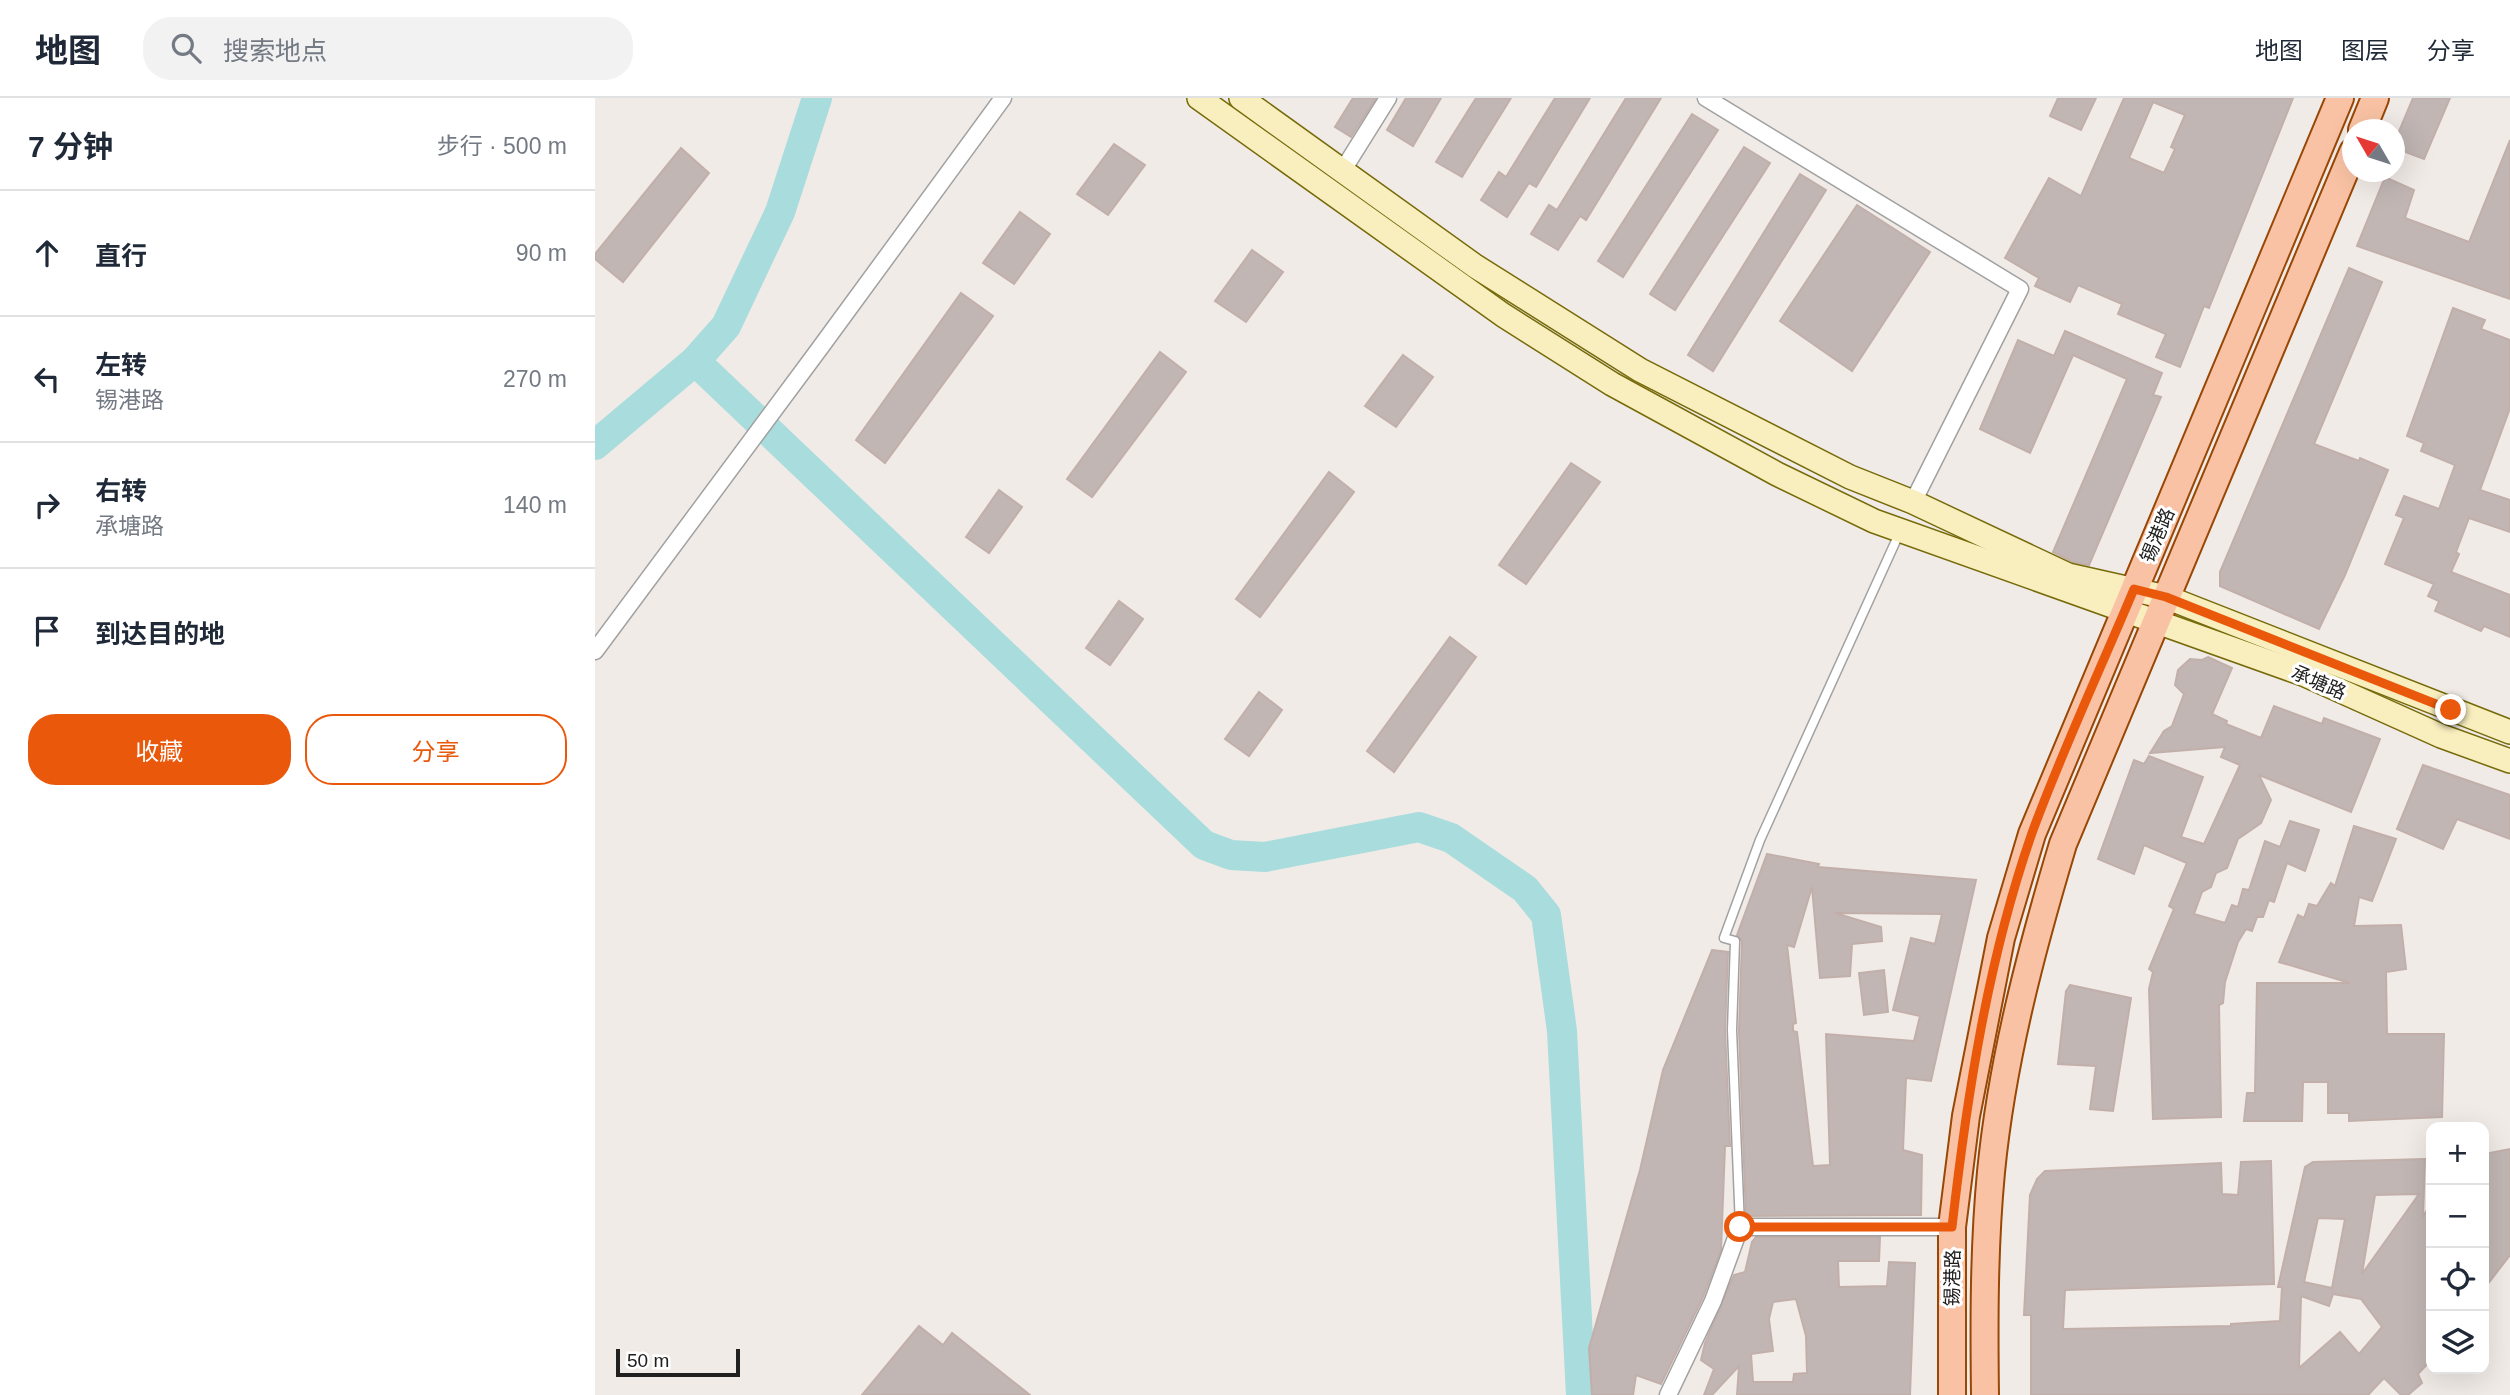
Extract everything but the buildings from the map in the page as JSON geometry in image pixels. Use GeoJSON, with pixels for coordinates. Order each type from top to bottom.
{"type":"FeatureCollection","features":[{"type":"Feature","properties":{"kind":"main road","name":"锡港路"},"geometry":{"type":"LineString","coordinates":[[1952,1395],[1952,1227],[1966,1116],[2001,938],[2032,834],[2340,98]]}},
{"type":"Feature","properties":{"kind":"main road"},"geometry":{"type":"LineString","coordinates":[[2366,119],[2375,98]]}},
{"type":"Feature","properties":{"kind":"main road","name":"锡港路"},"geometry":{"type":"LineString","coordinates":[[1985,1395],[1983,1309],[1991,1170],[2000,1108],[2033,946],[2063,845],[2342,178]]}},
{"type":"Feature","properties":{"kind":"street"},"geometry":{"type":"LineString","coordinates":[[595,651],[1003,98]]}},
{"type":"Feature","properties":{"kind":"street"},"geometry":{"type":"LineString","coordinates":[[1199,98],[1503,315],[1612,384],[1777,474],[1874,521],[1901,531],[2129,600]]}},
{"type":"Feature","properties":{"kind":"street"},"geometry":{"type":"LineString","coordinates":[[1241,98],[1475,266],[1640,370],[1850,477],[1913,502],[2068,575],[2129,600]]}},
{"type":"Feature","properties":{"kind":"street"},"geometry":{"type":"LineString","coordinates":[[1343,170],[1388,98]]}},
{"type":"Feature","properties":{"kind":"street"},"geometry":{"type":"LineString","coordinates":[[1706,98],[2020,289],[1913,502]]}},
{"type":"Feature","properties":{"kind":"street","name":"承塘路"},"geometry":{"type":"LineString","coordinates":[[2129,600],[2166,597],[2510,732]]}},
{"type":"Feature","properties":{"kind":"street","name":"承塘路"},"geometry":{"type":"LineString","coordinates":[[2129,600],[2156,622],[2302,674],[2441,736],[2510,761]]}},
{"type":"Feature","properties":{"kind":"street"},"geometry":{"type":"LineString","coordinates":[[1668,1395],[1713,1301],[1740,1227],[1952,1227]]}},
{"type":"Feature","properties":{"kind":"lane"},"geometry":{"type":"LineString","coordinates":[[1740,1227],[1732,1030],[1735,940],[1724,938],[1760,840],[1901,531]]}},
{"type":"Feature","properties":{"kind":"waterway"},"geometry":{"type":"LineString","coordinates":[[595,445],[695,361],[726,326],[780,212],[817,98]]}},
{"type":"Feature","properties":{"kind":"waterway"},"geometry":{"type":"LineString","coordinates":[[695,361],[1204,845],[1231,855],[1265,857],[1419,827],[1451,838],[1525,889],[1546,915],[1562,1031],[1581,1395]]}},
{"type":"Feature","properties":{"kind":"route"},"geometry":{"type":"LineString","coordinates":[[1740,1227],[1952,1227],[1966,1116],[2001,938],[2032,834],[2134,589],[2166,597],[2451,710]]}}]}
